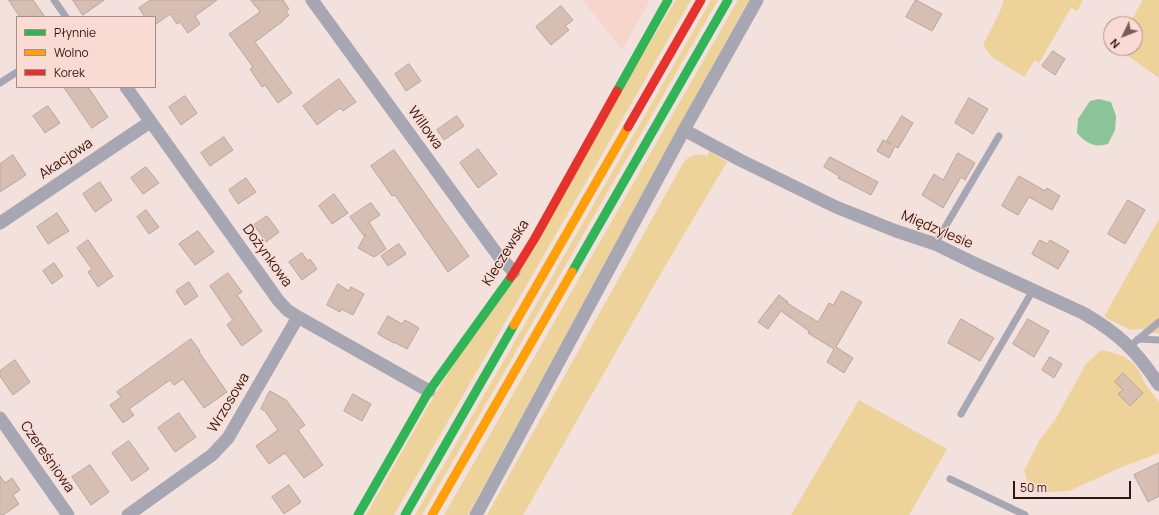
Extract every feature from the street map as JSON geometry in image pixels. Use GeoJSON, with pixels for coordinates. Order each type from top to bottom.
{"type":"FeatureCollection","features":[{"type":"Feature","properties":{"kind":"main road","name":"Kleczewska"},"geometry":{"type":"LineString","coordinates":[[358,515],[429,391],[514,272],[535,238],[668,0]]}},
{"type":"Feature","properties":{"kind":"main road"},"geometry":{"type":"LineString","coordinates":[[405,515],[701,0]]}},
{"type":"Feature","properties":{"kind":"main road"},"geometry":{"type":"LineString","coordinates":[[432,515],[728,0]]}},
{"type":"Feature","properties":{"kind":"street","name":"Willowa"},"geometry":{"type":"LineString","coordinates":[[312,0],[497,254],[514,272]]}},
{"type":"Feature","properties":{"kind":"street"},"geometry":{"type":"LineString","coordinates":[[476,515],[684,130],[757,0]]}},
{"type":"Feature","properties":{"kind":"street","name":"Dożynkowa"},"geometry":{"type":"LineString","coordinates":[[127,88],[278,300],[287,310],[298,318],[429,391]]}},
{"type":"Feature","properties":{"kind":"street","name":"Akacjowa"},"geometry":{"type":"LineString","coordinates":[[0,223],[150,122]]}},
{"type":"Feature","properties":{"kind":"street","name":"Międzylesie"},"geometry":{"type":"LineString","coordinates":[[684,130],[740,160],[836,207],[935,244],[1089,317],[1112,332],[1133,343],[1142,360],[1159,385]]}},
{"type":"Feature","properties":{"kind":"street","name":"Wrzosowa"},"geometry":{"type":"LineString","coordinates":[[128,515],[212,455],[228,438],[298,318]]}},
{"type":"Feature","properties":{"kind":"street","name":"Czereśniowa"},"geometry":{"type":"LineString","coordinates":[[0,418],[68,515]]}},
{"type":"Feature","properties":{"kind":"lane"},"geometry":{"type":"LineString","coordinates":[[54,0],[65,16]]}},
{"type":"Feature","properties":{"kind":"lane"},"geometry":{"type":"LineString","coordinates":[[0,83],[16,73]]}},
{"type":"Feature","properties":{"kind":"lane"},"geometry":{"type":"LineString","coordinates":[[935,244],[999,136]]}},
{"type":"Feature","properties":{"kind":"lane"},"geometry":{"type":"LineString","coordinates":[[960,414],[1033,290]]}},
{"type":"Feature","properties":{"kind":"lane"},"geometry":{"type":"LineString","coordinates":[[1133,343],[1159,322]]}},
{"type":"Feature","properties":{"kind":"lane"},"geometry":{"type":"LineString","coordinates":[[1133,343],[1159,340]]}},
{"type":"Feature","properties":{"kind":"lane"},"geometry":{"type":"LineString","coordinates":[[950,478],[1025,515]]}},
{"type":"Feature","properties":{"kind":"shaded area"},"geometry":{"type":"Polygon","coordinates":[[[583,0],[650,0],[622,50],[583,0]]]}},
{"type":"Feature","properties":{"kind":"shaded area"},"geometry":{"type":"Polygon","coordinates":[[[676,0],[691,0],[394,515],[366,515],[427,408],[676,0]]]}},
{"type":"Feature","properties":{"kind":"shaded area"},"geometry":{"type":"Polygon","coordinates":[[[711,0],[718,0],[422,515],[415,515],[711,0]]]}},
{"type":"Feature","properties":{"kind":"shaded area"},"geometry":{"type":"Polygon","coordinates":[[[738,0],[749,0],[468,515],[444,515],[738,0]]]}},
{"type":"Feature","properties":{"kind":"shaded area"},"geometry":{"type":"Polygon","coordinates":[[[1004,0],[1083,0],[1077,11],[1071,8],[1039,63],[1035,60],[1024,77],[992,57],[983,45],[1004,0]]]}},
{"type":"Feature","properties":{"kind":"shaded area"},"geometry":{"type":"Polygon","coordinates":[[[1143,0],[1159,0],[1159,78],[1128,56],[1143,56],[1143,16],[1134,16],[1143,0]]]}},
{"type":"Feature","properties":{"kind":"shaded area"},"geometry":{"type":"Polygon","coordinates":[[[1099,99],[1111,102],[1116,116],[1115,130],[1108,144],[1094,145],[1084,140],[1077,133],[1078,119],[1090,101],[1099,99]]]}},
{"type":"Feature","properties":{"kind":"shaded area"},"geometry":{"type":"Polygon","coordinates":[[[709,151],[727,162],[664,268],[523,515],[487,515],[682,165],[690,157],[700,155],[708,156],[709,151]]]}},
{"type":"Feature","properties":{"kind":"shaded area"},"geometry":{"type":"Polygon","coordinates":[[[1159,219],[1159,333],[1150,333],[1142,329],[1131,330],[1106,318],[1105,315],[1159,219]]]}},
{"type":"Feature","properties":{"kind":"shaded area"},"geometry":{"type":"Polygon","coordinates":[[[1101,350],[1125,357],[1137,367],[1145,384],[1159,402],[1159,453],[1122,467],[1069,491],[1046,492],[1029,486],[1024,471],[1039,441],[1055,420],[1086,364],[1101,350]]]}},
{"type":"Feature","properties":{"kind":"shaded area"},"geometry":{"type":"Polygon","coordinates":[[[859,400],[947,449],[909,515],[791,515],[859,400]]]}},
{"type":"Feature","properties":{"kind":"building"},"geometry":{"type":"Polygon","coordinates":[[[9,0],[33,0],[44,16],[19,16],[9,0]]]}},
{"type":"Feature","properties":{"kind":"building"},"geometry":{"type":"Polygon","coordinates":[[[73,0],[104,0],[83,15],[73,0]]]}},
{"type":"Feature","properties":{"kind":"building"},"geometry":{"type":"Polygon","coordinates":[[[151,0],[217,0],[195,16],[200,24],[188,33],[180,22],[177,24],[170,14],[156,24],[156,16],[144,16],[139,8],[151,0]]]}},
{"type":"Feature","properties":{"kind":"building"},"geometry":{"type":"Polygon","coordinates":[[[251,0],[283,0],[289,9],[286,11],[289,15],[283,21],[255,42],[292,93],[278,103],[265,85],[262,87],[250,69],[253,67],[229,34],[260,12],[251,0]]]}},
{"type":"Feature","properties":{"kind":"building"},"geometry":{"type":"Polygon","coordinates":[[[916,0],[942,14],[932,31],[906,17],[916,0]]]}},
{"type":"Feature","properties":{"kind":"building"},"geometry":{"type":"Polygon","coordinates":[[[561,6],[573,20],[565,26],[569,30],[551,45],[536,27],[561,6]]]}},
{"type":"Feature","properties":{"kind":"building"},"geometry":{"type":"Polygon","coordinates":[[[1053,51],[1065,59],[1055,75],[1042,66],[1053,51]]]}},
{"type":"Feature","properties":{"kind":"building"},"geometry":{"type":"Polygon","coordinates":[[[409,64],[421,81],[406,91],[395,74],[409,64]]]}},
{"type":"Feature","properties":{"kind":"building"},"geometry":{"type":"Polygon","coordinates":[[[339,79],[356,102],[343,111],[340,108],[317,125],[303,106],[339,79]]]}},
{"type":"Feature","properties":{"kind":"building"},"geometry":{"type":"Polygon","coordinates":[[[65,88],[89,88],[108,117],[92,128],[65,88]]]}},
{"type":"Feature","properties":{"kind":"building"},"geometry":{"type":"Polygon","coordinates":[[[185,96],[197,113],[181,125],[169,107],[185,96]]]}},
{"type":"Feature","properties":{"kind":"building"},"geometry":{"type":"Polygon","coordinates":[[[969,98],[988,109],[973,134],[955,123],[969,98]]]}},
{"type":"Feature","properties":{"kind":"building"},"geometry":{"type":"Polygon","coordinates":[[[48,106],[60,123],[45,133],[33,116],[48,106]]]}},
{"type":"Feature","properties":{"kind":"building"},"geometry":{"type":"Polygon","coordinates":[[[457,116],[464,126],[444,140],[437,130],[457,116]]]}},
{"type":"Feature","properties":{"kind":"building"},"geometry":{"type":"Polygon","coordinates":[[[902,116],[913,123],[898,148],[895,146],[889,158],[877,151],[883,140],[891,144],[887,141],[902,116]]]}},
{"type":"Feature","properties":{"kind":"building"},"geometry":{"type":"Polygon","coordinates":[[[224,137],[233,150],[210,166],[201,153],[224,137]]]}},
{"type":"Feature","properties":{"kind":"building"},"geometry":{"type":"Polygon","coordinates":[[[478,149],[497,174],[478,188],[460,163],[478,149]]]}},
{"type":"Feature","properties":{"kind":"building"},"geometry":{"type":"Polygon","coordinates":[[[394,150],[469,256],[448,272],[395,195],[392,196],[371,166],[394,150]]]}},
{"type":"Feature","properties":{"kind":"building"},"geometry":{"type":"Polygon","coordinates":[[[958,153],[975,163],[965,180],[961,177],[943,208],[922,195],[934,174],[943,180],[958,153]]]}},
{"type":"Feature","properties":{"kind":"building"},"geometry":{"type":"Polygon","coordinates":[[[13,155],[26,175],[0,192],[0,164],[13,155]]]}},
{"type":"Feature","properties":{"kind":"building"},"geometry":{"type":"Polygon","coordinates":[[[830,157],[878,182],[871,195],[838,178],[839,176],[824,167],[830,157]]]}},
{"type":"Feature","properties":{"kind":"building"},"geometry":{"type":"Polygon","coordinates":[[[146,167],[159,183],[143,194],[131,178],[146,167]]]}},
{"type":"Feature","properties":{"kind":"building"},"geometry":{"type":"Polygon","coordinates":[[[1019,176],[1045,191],[1047,188],[1060,196],[1052,210],[1029,197],[1018,215],[1002,206],[1019,176]]]}},
{"type":"Feature","properties":{"kind":"building"},"geometry":{"type":"Polygon","coordinates":[[[246,178],[256,192],[238,204],[229,190],[246,178]]]}},
{"type":"Feature","properties":{"kind":"building"},"geometry":{"type":"Polygon","coordinates":[[[100,182],[112,200],[95,212],[83,194],[100,182]]]}},
{"type":"Feature","properties":{"kind":"building"},"geometry":{"type":"Polygon","coordinates":[[[334,194],[348,213],[332,224],[319,206],[334,194]]]}},
{"type":"Feature","properties":{"kind":"building"},"geometry":{"type":"Polygon","coordinates":[[[1128,200],[1145,210],[1125,244],[1108,234],[1128,200]]]}},
{"type":"Feature","properties":{"kind":"building"},"geometry":{"type":"Polygon","coordinates":[[[371,203],[380,215],[369,222],[386,249],[374,257],[358,248],[366,234],[364,236],[350,217],[371,203]]]}},
{"type":"Feature","properties":{"kind":"building"},"geometry":{"type":"Polygon","coordinates":[[[146,210],[159,227],[149,234],[137,217],[146,210]]]}},
{"type":"Feature","properties":{"kind":"building"},"geometry":{"type":"Polygon","coordinates":[[[57,213],[69,231],[48,244],[37,227],[57,213]]]}},
{"type":"Feature","properties":{"kind":"building"},"geometry":{"type":"Polygon","coordinates":[[[267,216],[279,232],[266,242],[254,225],[267,216]]]}},
{"type":"Feature","properties":{"kind":"building"},"geometry":{"type":"Polygon","coordinates":[[[198,231],[214,252],[195,265],[179,244],[198,231]]]}},
{"type":"Feature","properties":{"kind":"building"},"geometry":{"type":"Polygon","coordinates":[[[88,240],[113,276],[98,287],[88,272],[92,269],[77,248],[88,240]]]}},
{"type":"Feature","properties":{"kind":"building"},"geometry":{"type":"Polygon","coordinates":[[[1040,240],[1047,244],[1050,240],[1069,251],[1058,269],[1032,254],[1040,240]]]}},
{"type":"Feature","properties":{"kind":"building"},"geometry":{"type":"Polygon","coordinates":[[[399,244],[406,254],[388,266],[381,256],[399,244]]]}},
{"type":"Feature","properties":{"kind":"building"},"geometry":{"type":"Polygon","coordinates":[[[302,253],[308,261],[310,259],[317,269],[302,280],[289,262],[302,253]]]}},
{"type":"Feature","properties":{"kind":"building"},"geometry":{"type":"Polygon","coordinates":[[[54,263],[63,276],[52,284],[43,271],[54,263]]]}},
{"type":"Feature","properties":{"kind":"building"},"geometry":{"type":"Polygon","coordinates":[[[228,273],[242,292],[237,295],[262,331],[242,346],[227,325],[233,320],[210,286],[228,273]]]}},
{"type":"Feature","properties":{"kind":"building"},"geometry":{"type":"Polygon","coordinates":[[[189,282],[198,296],[185,305],[176,291],[189,282]]]}},
{"type":"Feature","properties":{"kind":"building"},"geometry":{"type":"Polygon","coordinates":[[[338,284],[349,291],[351,287],[364,294],[353,315],[341,309],[340,312],[327,305],[338,284]]]}},
{"type":"Feature","properties":{"kind":"building"},"geometry":{"type":"Polygon","coordinates":[[[842,291],[862,302],[836,347],[853,358],[844,373],[827,362],[834,349],[808,333],[809,331],[781,311],[768,329],[758,322],[779,295],[788,302],[787,303],[818,322],[829,303],[833,305],[842,291]]]}},
{"type":"Feature","properties":{"kind":"building"},"geometry":{"type":"Polygon","coordinates":[[[388,316],[402,324],[405,320],[419,328],[407,349],[378,334],[388,316]]]}},
{"type":"Feature","properties":{"kind":"building"},"geometry":{"type":"Polygon","coordinates":[[[961,319],[994,338],[980,361],[948,343],[961,319]]]}},
{"type":"Feature","properties":{"kind":"building"},"geometry":{"type":"Polygon","coordinates":[[[1028,319],[1049,331],[1034,357],[1013,344],[1028,319]]]}},
{"type":"Feature","properties":{"kind":"building"},"geometry":{"type":"Polygon","coordinates":[[[191,339],[227,392],[204,408],[183,379],[174,385],[170,380],[129,409],[134,415],[123,423],[110,405],[121,397],[117,392],[191,339]]]}},
{"type":"Feature","properties":{"kind":"building"},"geometry":{"type":"Polygon","coordinates":[[[1050,357],[1062,364],[1054,378],[1042,370],[1050,357]]]}},
{"type":"Feature","properties":{"kind":"building"},"geometry":{"type":"Polygon","coordinates":[[[15,360],[30,382],[13,395],[0,376],[0,371],[15,360]]]}},
{"type":"Feature","properties":{"kind":"building"},"geometry":{"type":"Polygon","coordinates":[[[1123,373],[1143,393],[1130,406],[1118,394],[1123,390],[1115,382],[1123,373]]]}},
{"type":"Feature","properties":{"kind":"building"},"geometry":{"type":"Polygon","coordinates":[[[270,391],[286,400],[305,425],[298,430],[323,465],[304,478],[285,453],[269,464],[256,446],[278,430],[265,411],[261,409],[270,391]]]}},
{"type":"Feature","properties":{"kind":"building"},"geometry":{"type":"Polygon","coordinates":[[[353,394],[371,404],[362,421],[344,411],[353,394]]]}},
{"type":"Feature","properties":{"kind":"building"},"geometry":{"type":"Polygon","coordinates":[[[179,413],[196,437],[175,452],[158,428],[179,413]]]}},
{"type":"Feature","properties":{"kind":"building"},"geometry":{"type":"Polygon","coordinates":[[[129,441],[149,469],[132,481],[112,453],[129,441]]]}},
{"type":"Feature","properties":{"kind":"building"},"geometry":{"type":"Polygon","coordinates":[[[1159,463],[1159,496],[1148,502],[1134,475],[1159,463]]]}},
{"type":"Feature","properties":{"kind":"building"},"geometry":{"type":"Polygon","coordinates":[[[90,465],[109,492],[91,505],[72,477],[90,465]]]}},
{"type":"Feature","properties":{"kind":"building"},"geometry":{"type":"Polygon","coordinates":[[[0,476],[5,483],[12,478],[20,490],[13,495],[19,504],[3,515],[0,515],[0,476]]]}},
{"type":"Feature","properties":{"kind":"building"},"geometry":{"type":"Polygon","coordinates":[[[289,485],[301,502],[284,514],[272,497],[289,485]]]}},
{"type":"Feature","properties":{"kind":"traffic: fast"},"geometry":{"type":"LineString","coordinates":[[617,91],[668,0]]}},
{"type":"Feature","properties":{"kind":"traffic: fast"},"geometry":{"type":"LineString","coordinates":[[572,272],[728,0]]}},
{"type":"Feature","properties":{"kind":"traffic: fast"},"geometry":{"type":"LineString","coordinates":[[358,515],[429,391],[511,277]]}},
{"type":"Feature","properties":{"kind":"traffic: fast"},"geometry":{"type":"LineString","coordinates":[[405,515],[514,325]]}},
{"type":"Feature","properties":{"kind":"traffic: slow"},"geometry":{"type":"LineString","coordinates":[[514,325],[628,127]]}},
{"type":"Feature","properties":{"kind":"traffic: slow"},"geometry":{"type":"LineString","coordinates":[[432,515],[572,272]]}},
{"type":"Feature","properties":{"kind":"traffic: jam"},"geometry":{"type":"LineString","coordinates":[[628,127],[701,0]]}},
{"type":"Feature","properties":{"kind":"traffic: jam"},"geometry":{"type":"LineString","coordinates":[[511,277],[535,238],[617,91]]}}]}
